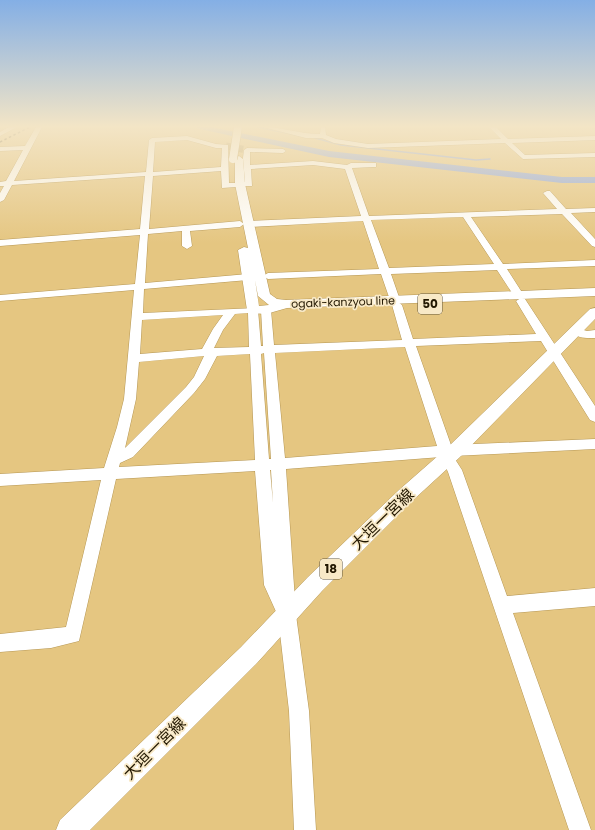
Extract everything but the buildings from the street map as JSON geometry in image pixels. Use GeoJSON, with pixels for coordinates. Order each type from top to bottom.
{"type":"FeatureCollection","features":[{"type":"Feature","properties":{"kind":"main road"},"geometry":{"type":"LineString","coordinates":[[236,166],[237,185],[244,224],[264,296],[259,310]]}},
{"type":"Feature","properties":{"kind":"main road"},"geometry":{"type":"LineString","coordinates":[[244,224],[248,277],[259,310]]}},
{"type":"Feature","properties":{"kind":"main road","name":"ogaki-kanzyou line"},"geometry":{"type":"LineString","coordinates":[[259,310],[595,292]]}},
{"type":"Feature","properties":{"kind":"main road","name":"ogaki-kanzyou line"},"geometry":{"type":"LineString","coordinates":[[264,296],[273,302],[286,304],[396,302]]}},
{"type":"Feature","properties":{"kind":"main road","name":"ogaki-kanzyou line"},"geometry":{"type":"LineString","coordinates":[[520,297],[595,298]]}},
{"type":"Feature","properties":{"kind":"main road","name":"50"},"geometry":{"type":"LineString","coordinates":[[259,310],[286,304]]}},
{"type":"Feature","properties":{"kind":"main road","name":"大垣一宮線"},"geometry":{"type":"LineString","coordinates":[[70,830],[249,655],[315,584],[543,363],[549,345],[586,333],[595,312]]}},
{"type":"Feature","properties":{"kind":"street"},"geometry":{"type":"LineString","coordinates":[[0,200],[18,166]]}},
{"type":"Feature","properties":{"kind":"street"},"geometry":{"type":"LineString","coordinates":[[0,643],[51,639],[73,635],[130,399],[150,166]]}},
{"type":"Feature","properties":{"kind":"street"},"geometry":{"type":"LineString","coordinates":[[224,166],[225,186],[249,184],[247,167],[268,166]]}},
{"type":"Feature","properties":{"kind":"street"},"geometry":{"type":"LineString","coordinates":[[337,166],[348,167],[580,830]]}},
{"type":"Feature","properties":{"kind":"street"},"geometry":{"type":"LineString","coordinates":[[0,184],[224,169]]}},
{"type":"Feature","properties":{"kind":"street"},"geometry":{"type":"LineString","coordinates":[[548,193],[595,244]]}},
{"type":"Feature","properties":{"kind":"street"},"geometry":{"type":"LineString","coordinates":[[0,243],[244,224],[595,210]]}},
{"type":"Feature","properties":{"kind":"street"},"geometry":{"type":"LineString","coordinates":[[466,215],[595,416]]}},
{"type":"Feature","properties":{"kind":"street"},"geometry":{"type":"LineString","coordinates":[[186,229],[187,246]]}},
{"type":"Feature","properties":{"kind":"street"},"geometry":{"type":"LineString","coordinates":[[268,276],[595,263]]}},
{"type":"Feature","properties":{"kind":"street"},"geometry":{"type":"LineString","coordinates":[[0,298],[248,277]]}},
{"type":"Feature","properties":{"kind":"street"},"geometry":{"type":"LineString","coordinates":[[136,317],[259,310],[262,350],[278,463],[286,573],[286,615],[299,711],[305,830]]}},
{"type":"Feature","properties":{"kind":"street"},"geometry":{"type":"LineString","coordinates":[[113,466],[128,453],[199,379],[218,329],[232,311]]}},
{"type":"Feature","properties":{"kind":"street"},"geometry":{"type":"LineString","coordinates":[[133,359],[209,353],[409,343],[549,345]]}},
{"type":"Feature","properties":{"kind":"street"},"geometry":{"type":"LineString","coordinates":[[262,350],[262,464],[273,586],[286,615]]}},
{"type":"Feature","properties":{"kind":"street"},"geometry":{"type":"LineString","coordinates":[[0,480],[113,466],[262,464],[449,454],[595,444]]}},
{"type":"Feature","properties":{"kind":"street"},"geometry":{"type":"LineString","coordinates":[[501,605],[595,597]]}},
{"type":"Feature","properties":{"kind":"waterway"},"geometry":{"type":"LineString","coordinates":[[439,166],[562,180],[595,180]]}}]}
